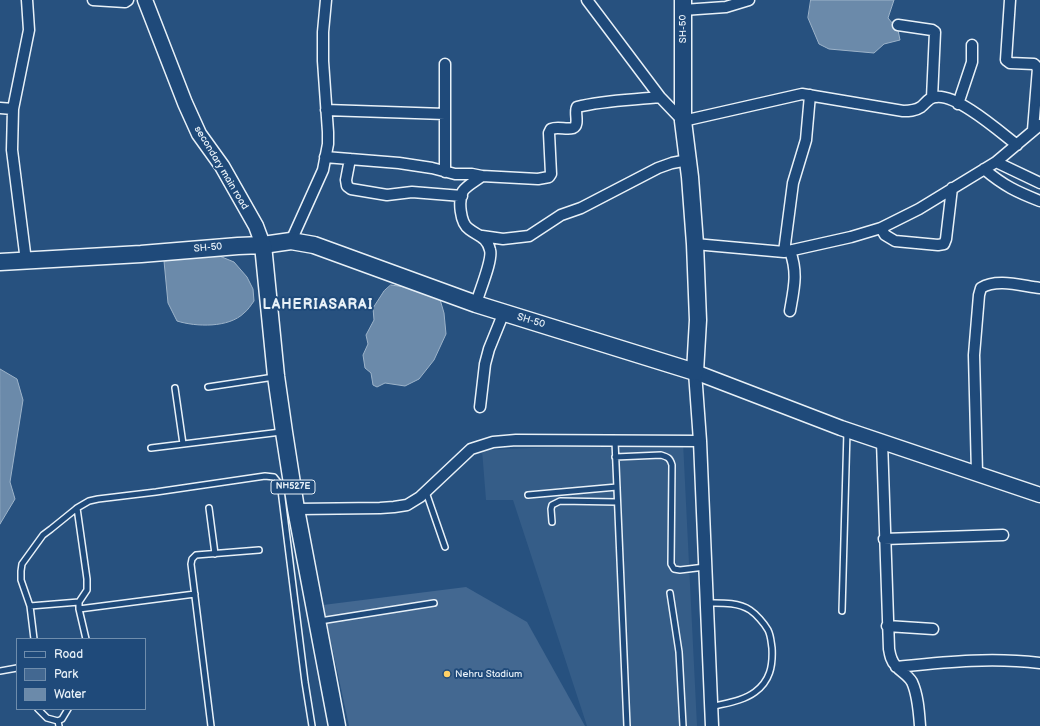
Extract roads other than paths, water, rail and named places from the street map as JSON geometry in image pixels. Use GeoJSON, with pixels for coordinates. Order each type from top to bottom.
{"type":"FeatureCollection","features":[{"type":"Feature","properties":{"kind":"main road","name":"secondary main road"},"geometry":{"type":"LineString","coordinates":[[145,0],[185,103],[199,134],[222,166],[256,226],[263,245]]}},
{"type":"Feature","properties":{"kind":"main road","name":"SH-50"},"geometry":{"type":"LineString","coordinates":[[0,262],[141,254],[263,245],[291,241],[314,245],[334,251],[476,304],[695,372],[698,320],[695,244],[690,177],[683,121],[683,5]]}},
{"type":"Feature","properties":{"kind":"main road","name":"NH527E"},"geometry":{"type":"LineString","coordinates":[[263,245],[276,376],[284,432],[296,509],[337,726]]}},
{"type":"Feature","properties":{"kind":"main road"},"geometry":{"type":"LineString","coordinates":[[695,372],[847,430],[1040,496]]}},
{"type":"Feature","properties":{"kind":"street"},"geometry":{"type":"LineString","coordinates":[[26,261],[12,150],[13,109],[29,30],[27,0]]}},
{"type":"Feature","properties":{"kind":"street"},"geometry":{"type":"LineString","coordinates":[[93,0],[125,2],[128,0]]}},
{"type":"Feature","properties":{"kind":"street"},"geometry":{"type":"LineString","coordinates":[[291,241],[323,170],[325,157],[328,132],[322,47],[326,0]]}},
{"type":"Feature","properties":{"kind":"street"},"geometry":{"type":"LineString","coordinates":[[587,0],[660,97],[683,121],[802,94],[810,94],[903,111],[916,109],[932,98],[936,97],[945,98],[971,110],[1017,145]]}},
{"type":"Feature","properties":{"kind":"street"},"geometry":{"type":"LineString","coordinates":[[683,5],[726,7],[749,0]]}},
{"type":"Feature","properties":{"kind":"street"},"geometry":{"type":"LineString","coordinates":[[695,244],[787,251],[850,237],[881,228],[919,209],[996,162],[1037,128],[1038,68],[1034,64],[1010,63],[1006,60],[1010,0]]}},
{"type":"Feature","properties":{"kind":"street"},"geometry":{"type":"LineString","coordinates":[[898,25],[932,30],[935,32],[932,98]]}},
{"type":"Feature","properties":{"kind":"street"},"geometry":{"type":"LineString","coordinates":[[958,104],[972,62],[972,46]]}},
{"type":"Feature","properties":{"kind":"street"},"geometry":{"type":"LineString","coordinates":[[445,64],[445,172]]}},
{"type":"Feature","properties":{"kind":"street"},"geometry":{"type":"LineString","coordinates":[[790,311],[796,272],[795,263],[787,251],[793,183],[806,140],[810,94]]}},
{"type":"Feature","properties":{"kind":"street"},"geometry":{"type":"LineString","coordinates":[[325,157],[399,163],[432,168],[455,174],[538,179],[549,177],[551,174],[549,133],[551,129],[555,127],[572,128],[575,126],[577,107],[606,101],[626,101],[660,97]]}},
{"type":"Feature","properties":{"kind":"street"},"geometry":{"type":"LineString","coordinates":[[0,108],[13,109]]}},
{"type":"Feature","properties":{"kind":"street"},"geometry":{"type":"LineString","coordinates":[[326,110],[446,114]]}},
{"type":"Feature","properties":{"kind":"street"},"geometry":{"type":"LineString","coordinates":[[350,159],[346,180],[347,186],[351,189],[387,195],[412,192],[462,196]]}},
{"type":"Feature","properties":{"kind":"street"},"geometry":{"type":"LineString","coordinates":[[482,176],[463,190],[461,213],[462,221],[467,229],[482,236],[503,239],[529,236],[561,214],[582,208],[658,168],[672,163],[688,160]]}},
{"type":"Feature","properties":{"kind":"street"},"geometry":{"type":"LineString","coordinates":[[996,162],[1040,183]]}},
{"type":"Feature","properties":{"kind":"street"},"geometry":{"type":"LineString","coordinates":[[984,169],[999,182],[1040,201]]}},
{"type":"Feature","properties":{"kind":"street"},"geometry":{"type":"LineString","coordinates":[[881,228],[885,235],[895,241],[938,245],[944,244],[946,239],[952,188]]}},
{"type":"Feature","properties":{"kind":"street"},"geometry":{"type":"LineString","coordinates":[[476,304],[490,259],[490,250],[482,236]]}},
{"type":"Feature","properties":{"kind":"street"},"geometry":{"type":"LineString","coordinates":[[977,474],[974,355],[979,295],[981,288],[988,283],[1001,282],[1040,288]]}},
{"type":"Feature","properties":{"kind":"street"},"geometry":{"type":"LineString","coordinates":[[480,408],[485,364],[489,349],[504,312]]}},
{"type":"Feature","properties":{"kind":"street"},"geometry":{"type":"LineString","coordinates":[[695,372],[700,441],[712,726]]}},
{"type":"Feature","properties":{"kind":"street"},"geometry":{"type":"LineString","coordinates":[[296,509],[394,507],[407,505],[420,498],[471,449],[493,442],[516,440],[700,441]]}},
{"type":"Feature","properties":{"kind":"street"},"geometry":{"type":"LineString","coordinates":[[882,441],[884,539],[889,649],[891,659],[896,667],[907,675],[912,682],[916,695],[920,726]]}},
{"type":"Feature","properties":{"kind":"street"},"geometry":{"type":"LineString","coordinates":[[884,539],[1002,535]]}},
{"type":"Feature","properties":{"kind":"street"},"geometry":{"type":"LineString","coordinates":[[887,626],[933,629]]}},
{"type":"Feature","properties":{"kind":"street"},"geometry":{"type":"LineString","coordinates":[[896,667],[988,659],[1040,663]]}},
{"type":"Feature","properties":{"kind":"lane"},"geometry":{"type":"LineString","coordinates":[[208,387],[276,376]]}},
{"type":"Feature","properties":{"kind":"lane"},"geometry":{"type":"LineString","coordinates":[[175,388],[183,444]]}},
{"type":"Feature","properties":{"kind":"lane"},"geometry":{"type":"LineString","coordinates":[[842,612],[847,430]]}},
{"type":"Feature","properties":{"kind":"lane"},"geometry":{"type":"LineString","coordinates":[[151,448],[284,432]]}},
{"type":"Feature","properties":{"kind":"lane"},"geometry":{"type":"LineString","coordinates":[[615,441],[627,726]]}},
{"type":"Feature","properties":{"kind":"lane"},"geometry":{"type":"LineString","coordinates":[[616,457],[667,456],[672,465],[671,564],[674,569],[680,570],[705,567]]}},
{"type":"Feature","properties":{"kind":"lane"},"geometry":{"type":"LineString","coordinates":[[34,638],[30,606],[21,580],[20,571],[22,564],[43,535],[76,508],[89,501],[98,499],[265,476],[274,477],[281,490],[305,682],[312,726]]}},
{"type":"Feature","properties":{"kind":"lane"},"geometry":{"type":"LineString","coordinates":[[528,495],[617,487]]}},
{"type":"Feature","properties":{"kind":"lane"},"geometry":{"type":"LineString","coordinates":[[426,492],[445,547]]}},
{"type":"Feature","properties":{"kind":"lane"},"geometry":{"type":"LineString","coordinates":[[552,522],[550,509],[555,502],[617,502]]}},
{"type":"Feature","properties":{"kind":"lane"},"geometry":{"type":"LineString","coordinates":[[76,508],[87,579],[87,590],[78,609],[86,638]]}},
{"type":"Feature","properties":{"kind":"lane"},"geometry":{"type":"LineString","coordinates":[[209,508],[215,554]]}},
{"type":"Feature","properties":{"kind":"lane"},"geometry":{"type":"LineString","coordinates":[[211,726],[196,594],[191,564],[192,559],[196,555],[259,550]]}},
{"type":"Feature","properties":{"kind":"lane"},"geometry":{"type":"LineString","coordinates":[[670,593],[679,652],[683,726]]}},
{"type":"Feature","properties":{"kind":"lane"},"geometry":{"type":"LineString","coordinates":[[78,609],[196,594]]}},
{"type":"Feature","properties":{"kind":"lane"},"geometry":{"type":"LineString","coordinates":[[30,606],[80,602]]}},
{"type":"Feature","properties":{"kind":"lane"},"geometry":{"type":"LineString","coordinates":[[317,621],[434,603]]}},
{"type":"Feature","properties":{"kind":"lane"},"geometry":{"type":"LineString","coordinates":[[706,603],[733,604],[750,610],[762,621],[769,631],[772,659],[766,682],[756,691],[746,698],[711,707]]}},
{"type":"Feature","properties":{"kind":"lane"},"geometry":{"type":"LineString","coordinates":[[0,671],[16,668]]}},
{"type":"Feature","properties":{"kind":"lane"},"geometry":{"type":"LineString","coordinates":[[39,710],[58,724],[67,710]]}},
{"type":"Feature","properties":{"kind":"water"},"geometry":{"type":"Polygon","coordinates":[[[811,0],[894,0],[888,18],[898,30],[900,40],[884,44],[874,53],[829,49],[819,44],[808,18],[811,0]]]}},
{"type":"Feature","properties":{"kind":"water"},"geometry":{"type":"Polygon","coordinates":[[[192,253],[217,255],[234,262],[247,277],[253,289],[254,301],[238,318],[221,324],[212,325],[177,321],[168,303],[164,261],[179,259],[192,253]]]}},
{"type":"Feature","properties":{"kind":"water"},"geometry":{"type":"Polygon","coordinates":[[[391,285],[412,288],[439,296],[444,313],[446,334],[434,360],[419,379],[405,386],[385,383],[377,387],[373,385],[371,373],[365,368],[363,355],[368,344],[366,335],[374,320],[373,308],[384,291],[391,285]]]}},
{"type":"Feature","properties":{"kind":"water"},"geometry":{"type":"Polygon","coordinates":[[[0,369],[17,379],[23,400],[10,482],[15,499],[0,524],[0,369]]]}},
{"type":"Feature","properties":{"kind":"place","name":"Nehru Stadium"},"geometry":{"type":"Point","coordinates":[447,674]}},
{"type":"Feature","properties":{"kind":"district","name":"LAHERIASARAI"},"geometry":{"type":"Point","coordinates":[318,305]}}]}
